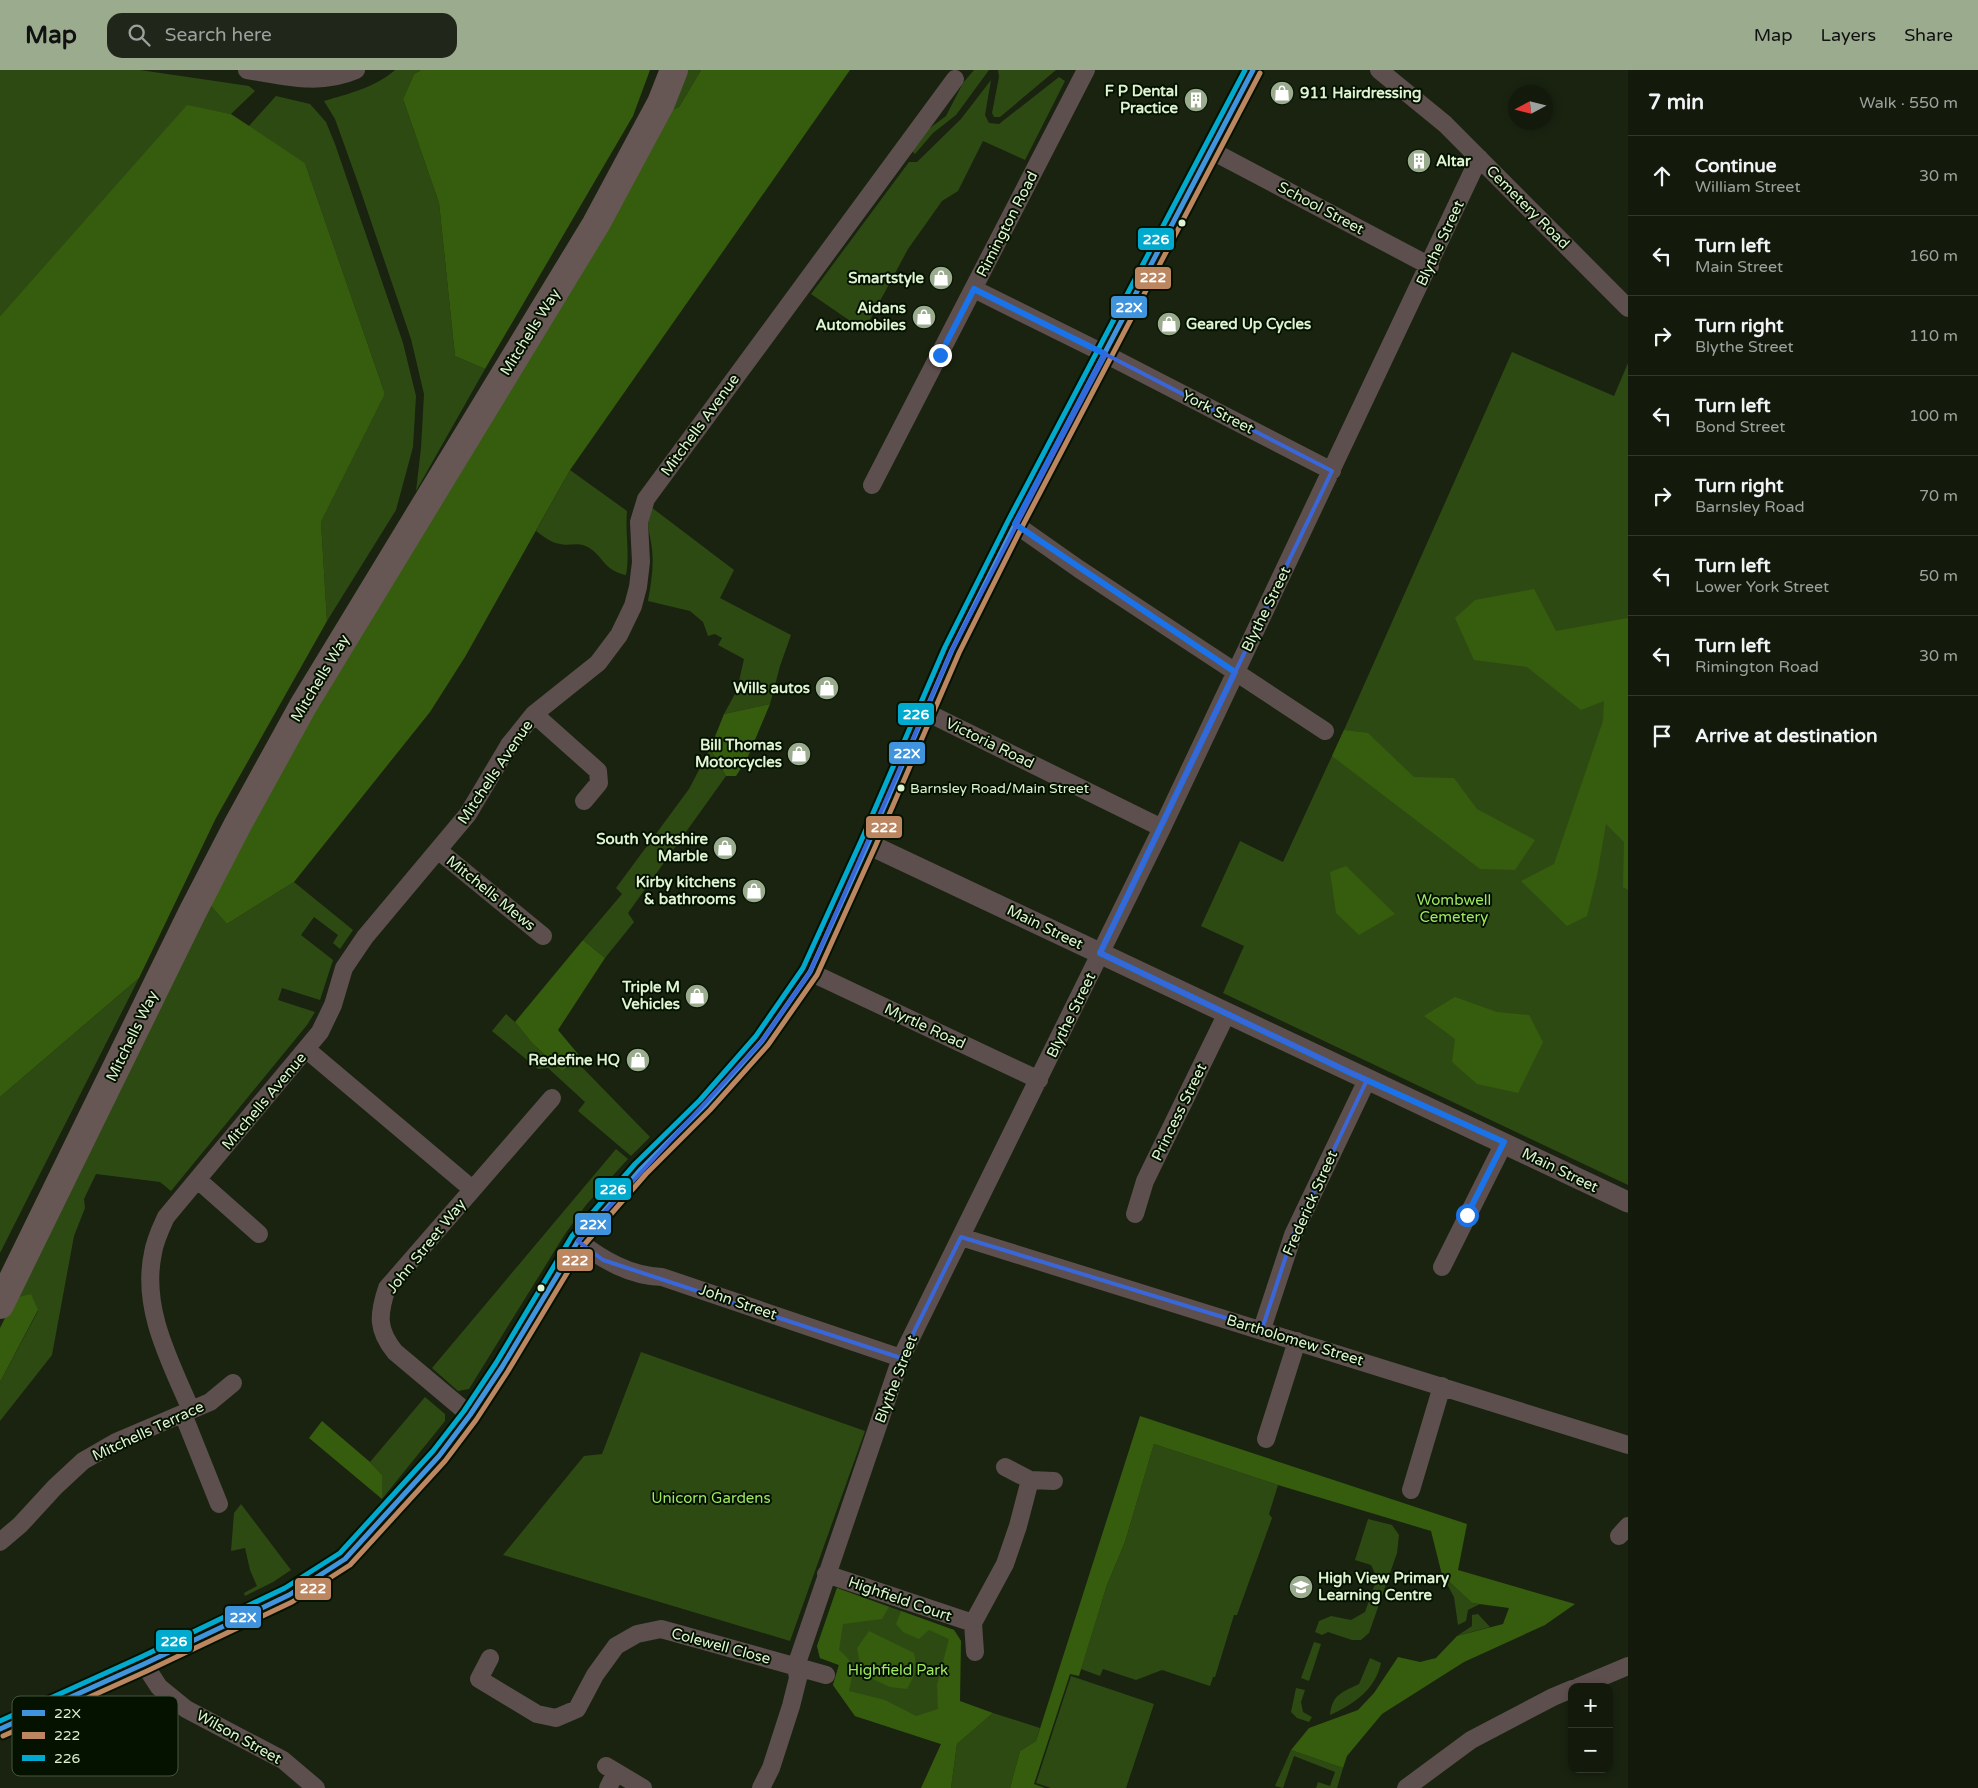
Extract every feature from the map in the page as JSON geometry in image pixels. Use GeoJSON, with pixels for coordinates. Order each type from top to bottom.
{"type":"FeatureCollection","features":[{"type":"Feature","properties":{"kind":"main road","name":"Mitchells Way"},"geometry":{"type":"LineString","coordinates":[[0,1305],[192,913],[238,824],[303,706],[596,224],[661,103],[674,70]]}},
{"type":"Feature","properties":{"kind":"street"},"geometry":{"type":"LineString","coordinates":[[247,70],[311,79],[326,79],[356,70]]}},
{"type":"Feature","properties":{"kind":"street","name":"Rimington Road"},"geometry":{"type":"LineString","coordinates":[[872,485],[1086,70]]}},
{"type":"Feature","properties":{"kind":"street"},"geometry":{"type":"LineString","coordinates":[[73,1696],[289,1595],[344,1559],[439,1456],[470,1415],[502,1367],[578,1241],[641,1169],[706,1105],[762,1041],[810,972],[952,650],[1015,524],[1253,70]]}},
{"type":"Feature","properties":{"kind":"street","name":"Cemetery Road"},"geometry":{"type":"LineString","coordinates":[[1379,70],[1435,115],[1480,158],[1628,308]]}},
{"type":"Feature","properties":{"kind":"street","name":"Mitchells Avenue"},"geometry":{"type":"LineString","coordinates":[[219,1504],[155,1320],[150,1276],[153,1253],[166,1217],[320,1032],[333,1006],[344,968],[365,937],[439,851],[468,814],[509,746],[534,714],[598,663],[619,635],[633,606],[638,587],[641,562],[639,522],[646,499],[955,79]]}},
{"type":"Feature","properties":{"kind":"street","name":"School Street"},"geometry":{"type":"LineString","coordinates":[[1212,151],[1430,266]]}},
{"type":"Feature","properties":{"kind":"street","name":"Blythe Street"},"geometry":{"type":"LineString","coordinates":[[761,1788],[771,1768],[791,1706],[798,1678],[796,1666],[901,1358],[1162,828],[1480,158]]}},
{"type":"Feature","properties":{"kind":"street","name":"York Street"},"geometry":{"type":"LineString","coordinates":[[974,289],[1332,471]]}},
{"type":"Feature","properties":{"kind":"street"},"geometry":{"type":"LineString","coordinates":[[1015,524],[1085,573],[1325,731]]}},
{"type":"Feature","properties":{"kind":"street","name":"Victoria Road"},"geometry":{"type":"LineString","coordinates":[[926,712],[1162,828]]}},
{"type":"Feature","properties":{"kind":"street"},"geometry":{"type":"LineString","coordinates":[[534,714],[598,771],[599,783],[584,801]]}},
{"type":"Feature","properties":{"kind":"street","name":"Main Street"},"geometry":{"type":"LineString","coordinates":[[868,844],[1628,1202]]}},
{"type":"Feature","properties":{"kind":"street","name":"Mitchells Mews"},"geometry":{"type":"LineString","coordinates":[[439,851],[543,936]]}},
{"type":"Feature","properties":{"kind":"street","name":"Myrtle Road"},"geometry":{"type":"LineString","coordinates":[[810,972],[1039,1080]]}},
{"type":"Feature","properties":{"kind":"street","name":"Princess Street"},"geometry":{"type":"LineString","coordinates":[[1135,1214],[1145,1181],[1227,1013]]}},
{"type":"Feature","properties":{"kind":"street","name":"John Street Way"},"geometry":{"type":"LineString","coordinates":[[306,1049],[472,1190]]}},
{"type":"Feature","properties":{"kind":"street","name":"Frederick Street"},"geometry":{"type":"LineString","coordinates":[[1262,1329],[1293,1235],[1367,1080]]}},
{"type":"Feature","properties":{"kind":"street","name":"John Street Way"},"geometry":{"type":"LineString","coordinates":[[470,1415],[394,1352],[385,1341],[380,1325],[380,1314],[387,1288],[552,1098]]}},
{"type":"Feature","properties":{"kind":"street"},"geometry":{"type":"LineString","coordinates":[[1442,1268],[1504,1142]]}},
{"type":"Feature","properties":{"kind":"street"},"geometry":{"type":"LineString","coordinates":[[198,1180],[260,1234]]}},
{"type":"Feature","properties":{"kind":"street","name":"Bartholomew Street"},"geometry":{"type":"LineString","coordinates":[[961,1237],[1262,1329],[1628,1445]]}},
{"type":"Feature","properties":{"kind":"street","name":"John Street"},"geometry":{"type":"LineString","coordinates":[[578,1241],[603,1260],[645,1276],[662,1276],[901,1358]]}},
{"type":"Feature","properties":{"kind":"street"},"geometry":{"type":"LineString","coordinates":[[1266,1439],[1297,1341]]}},
{"type":"Feature","properties":{"kind":"street","name":"Mitchells Terrace"},"geometry":{"type":"LineString","coordinates":[[0,1542],[20,1525],[55,1486],[82,1461],[116,1442],[210,1402],[232,1383]]}},
{"type":"Feature","properties":{"kind":"street"},"geometry":{"type":"LineString","coordinates":[[1411,1490],[1442,1386]]}},
{"type":"Feature","properties":{"kind":"street"},"geometry":{"type":"LineString","coordinates":[[1006,1467],[1030,1480],[1054,1481]]}},
{"type":"Feature","properties":{"kind":"street"},"geometry":{"type":"LineString","coordinates":[[975,1652],[973,1623],[1005,1564],[1018,1526],[1030,1480]]}},
{"type":"Feature","properties":{"kind":"street","name":"Highfield Court"},"geometry":{"type":"LineString","coordinates":[[826,1574],[973,1623]]}},
{"type":"Feature","properties":{"kind":"street","name":"Colewell Close"},"geometry":{"type":"LineString","coordinates":[[490,1658],[479,1678],[537,1714],[556,1718],[577,1709],[595,1675],[616,1646],[637,1634],[661,1629],[826,1675]]}},
{"type":"Feature","properties":{"kind":"street","name":"Wilson Street"},"geometry":{"type":"LineString","coordinates":[[144,1664],[159,1687],[170,1696]]}},
{"type":"Feature","properties":{"kind":"street"},"geometry":{"type":"LineString","coordinates":[[1588,1683],[1628,1666]]}},
{"type":"Feature","properties":{"kind":"street"},"geometry":{"type":"LineString","coordinates":[[1406,1788],[1471,1740],[1568,1691]]}},
{"type":"Feature","properties":{"kind":"street","name":"Wilson Street"},"geometry":{"type":"LineString","coordinates":[[178,1702],[186,1709],[284,1760],[316,1788]]}},
{"type":"Feature","properties":{"kind":"street"},"geometry":{"type":"LineString","coordinates":[[0,1729],[12,1724]]}},
{"type":"Feature","properties":{"kind":"street"},"geometry":{"type":"LineString","coordinates":[[610,1776],[643,1788]]}},
{"type":"Feature","properties":{"kind":"highlighted area"},"geometry":{"type":"Polygon","coordinates":[[[1105,354],[1332,471],[1100,953],[1367,1080],[1293,1235],[1262,1329],[961,1237],[901,1358],[603,1260],[578,1241],[762,1041],[810,972],[952,650],[1105,354]]]}},
{"type":"Feature","properties":{"kind":"green space"},"geometry":{"type":"Polygon","coordinates":[[[0,70],[140,70],[249,86],[255,91],[231,114],[187,106],[0,316],[0,70]]]}},
{"type":"Feature","properties":{"kind":"green space"},"geometry":{"type":"Polygon","coordinates":[[[395,70],[421,70],[414,74],[403,99],[439,203],[455,356],[485,369],[416,491],[424,394],[411,339],[358,183],[335,119],[324,101],[371,85],[395,70]]]}},
{"type":"Feature","properties":{"kind":"green space"},"geometry":{"type":"Polygon","coordinates":[[[421,70],[650,70],[633,116],[485,369],[455,356],[439,203],[403,99],[414,74],[421,70]]]}},
{"type":"Feature","properties":{"kind":"green space"},"geometry":{"type":"Polygon","coordinates":[[[687,70],[701,70],[679,107],[667,112],[687,70]]]}},
{"type":"Feature","properties":{"kind":"green space"},"geometry":{"type":"Polygon","coordinates":[[[701,70],[850,70],[570,470],[465,657],[430,712],[294,882],[227,924],[210,905],[249,823],[667,112],[679,107],[701,70]]]}},
{"type":"Feature","properties":{"kind":"green space"},"geometry":{"type":"Polygon","coordinates":[[[974,70],[989,70],[956,115],[933,133],[915,154],[912,151],[926,131],[946,116],[963,83],[974,70]]]}},
{"type":"Feature","properties":{"kind":"green space"},"geometry":{"type":"Polygon","coordinates":[[[998,70],[1056,70],[1000,117],[994,117],[992,113],[999,77],[998,70]]]}},
{"type":"Feature","properties":{"kind":"green space"},"geometry":{"type":"Polygon","coordinates":[[[1059,77],[1065,81],[1025,160],[983,141],[958,191],[942,201],[908,249],[866,327],[859,327],[811,294],[909,162],[917,162],[961,119],[991,80],[985,115],[989,123],[999,124],[1059,77]]]}},
{"type":"Feature","properties":{"kind":"green space"},"geometry":{"type":"Polygon","coordinates":[[[276,96],[310,104],[326,122],[403,343],[416,396],[413,447],[396,510],[327,621],[321,522],[385,394],[305,163],[248,127],[276,96]]]}},
{"type":"Feature","properties":{"kind":"green space"},"geometry":{"type":"Polygon","coordinates":[[[187,105],[231,114],[305,163],[385,394],[321,522],[327,621],[216,818],[139,978],[0,1097],[0,316],[187,105]]]}},
{"type":"Feature","properties":{"kind":"green space","name":"Wombwell Cemetery"},"geometry":{"type":"Polygon","coordinates":[[[1512,352],[1614,396],[1628,363],[1628,1185],[1223,993],[1244,946],[1201,926],[1240,841],[1283,862],[1344,730],[1512,352]]]}},
{"type":"Feature","properties":{"kind":"green space"},"geometry":{"type":"Polygon","coordinates":[[[570,470],[627,511],[628,559],[626,575],[612,569],[590,548],[580,544],[566,545],[557,543],[536,531],[570,470]]]}},
{"type":"Feature","properties":{"kind":"green space"},"geometry":{"type":"Polygon","coordinates":[[[651,507],[734,570],[720,598],[791,635],[770,704],[724,714],[737,690],[744,659],[718,645],[722,638],[715,634],[708,636],[703,622],[690,611],[648,601],[653,562],[648,523],[651,507]]]}},
{"type":"Feature","properties":{"kind":"green space"},"geometry":{"type":"Polygon","coordinates":[[[1534,589],[1556,631],[1628,618],[1628,890],[1623,887],[1624,842],[1606,824],[1597,876],[1587,916],[1567,926],[1521,881],[1554,864],[1603,721],[1604,701],[1581,710],[1527,667],[1474,660],[1455,618],[1475,600],[1534,589]]]}},
{"type":"Feature","properties":{"kind":"green space"},"geometry":{"type":"Polygon","coordinates":[[[770,704],[747,759],[736,776],[726,776],[710,749],[724,714],[770,704]]]}},
{"type":"Feature","properties":{"kind":"green space"},"geometry":{"type":"Polygon","coordinates":[[[1344,730],[1368,733],[1414,777],[1454,778],[1477,809],[1535,840],[1515,870],[1480,869],[1332,756],[1344,730]]]}},
{"type":"Feature","properties":{"kind":"green space"},"geometry":{"type":"Polygon","coordinates":[[[710,749],[726,776],[628,913],[634,922],[605,958],[583,940],[622,894],[616,888],[689,789],[710,749]]]}},
{"type":"Feature","properties":{"kind":"green space"},"geometry":{"type":"Polygon","coordinates":[[[1346,866],[1395,914],[1359,935],[1336,913],[1330,872],[1346,866]]]}},
{"type":"Feature","properties":{"kind":"green space"},"geometry":{"type":"Polygon","coordinates":[[[294,882],[353,930],[340,949],[333,943],[338,935],[314,917],[301,935],[333,960],[320,1000],[282,988],[278,1000],[315,1012],[307,1025],[171,1191],[160,1182],[96,1174],[84,1199],[85,1208],[74,1236],[52,1355],[0,1421],[0,1382],[38,1311],[15,1298],[210,905],[227,924],[294,882]]]}},
{"type":"Feature","properties":{"kind":"green space"},"geometry":{"type":"Polygon","coordinates":[[[583,940],[605,958],[558,1030],[578,1054],[576,1061],[562,1071],[532,1043],[515,1022],[583,940]]]}},
{"type":"Feature","properties":{"kind":"green space"},"geometry":{"type":"Polygon","coordinates":[[[139,978],[0,1253],[0,1097],[139,978]]]}},
{"type":"Feature","properties":{"kind":"green space"},"geometry":{"type":"Polygon","coordinates":[[[1455,997],[1497,1012],[1529,1015],[1543,1042],[1518,1093],[1477,1084],[1452,1062],[1455,1039],[1424,1016],[1455,997]]]}},
{"type":"Feature","properties":{"kind":"green space"},"geometry":{"type":"Polygon","coordinates":[[[506,1014],[532,1043],[562,1071],[576,1061],[650,1137],[631,1156],[578,1111],[585,1102],[548,1068],[538,1069],[492,1031],[506,1014]]]}},
{"type":"Feature","properties":{"kind":"green space"},"geometry":{"type":"Polygon","coordinates":[[[616,1149],[628,1159],[586,1205],[565,1234],[469,1389],[458,1391],[432,1368],[616,1149]]]}},
{"type":"Feature","properties":{"kind":"green space"},"geometry":{"type":"Polygon","coordinates":[[[31,1294],[38,1310],[0,1382],[0,1328],[15,1298],[31,1294]]]}},
{"type":"Feature","properties":{"kind":"green space","name":"Unicorn Gardens"},"geometry":{"type":"Polygon","coordinates":[[[641,1352],[865,1431],[790,1641],[503,1555],[584,1456],[602,1454],[641,1352]]]}},
{"type":"Feature","properties":{"kind":"green space"},"geometry":{"type":"Polygon","coordinates":[[[425,1397],[445,1414],[445,1421],[382,1499],[382,1475],[370,1462],[425,1397]]]}},
{"type":"Feature","properties":{"kind":"green space"},"geometry":{"type":"Polygon","coordinates":[[[1140,1416],[1467,1524],[1458,1570],[1575,1604],[1545,1625],[1464,1662],[1382,1714],[1347,1756],[1343,1768],[1291,1750],[1309,1728],[1358,1710],[1374,1693],[1398,1657],[1420,1662],[1436,1658],[1457,1636],[1503,1624],[1509,1608],[1472,1603],[1442,1575],[1431,1531],[1278,1485],[1154,1444],[1125,1542],[1107,1585],[1079,1676],[1070,1674],[1034,1784],[1045,1788],[1010,1788],[1020,1751],[1036,1741],[1140,1416]]]}},
{"type":"Feature","properties":{"kind":"green space"},"geometry":{"type":"Polygon","coordinates":[[[322,1421],[370,1462],[382,1475],[382,1499],[309,1438],[322,1421]]]}},
{"type":"Feature","properties":{"kind":"green space"},"geometry":{"type":"Polygon","coordinates":[[[1154,1444],[1278,1485],[1269,1514],[1272,1518],[1237,1615],[1234,1615],[1215,1677],[1213,1677],[1210,1686],[1162,1670],[1136,1680],[1103,1669],[1100,1676],[1081,1669],[1107,1585],[1125,1542],[1154,1444]]]}},
{"type":"Feature","properties":{"kind":"green space"},"geometry":{"type":"Polygon","coordinates":[[[241,1504],[291,1570],[273,1582],[245,1596],[244,1593],[257,1586],[250,1570],[245,1548],[231,1551],[234,1513],[241,1504]]]}},
{"type":"Feature","properties":{"kind":"green space"},"geometry":{"type":"Polygon","coordinates":[[[1368,1519],[1392,1525],[1399,1535],[1397,1553],[1369,1633],[1361,1640],[1352,1640],[1328,1632],[1322,1635],[1315,1632],[1319,1621],[1331,1616],[1351,1620],[1365,1612],[1377,1578],[1371,1565],[1355,1560],[1368,1519]]]}},
{"type":"Feature","properties":{"kind":"green space"},"geometry":{"type":"Polygon","coordinates":[[[1442,1575],[1472,1603],[1480,1604],[1468,1610],[1466,1621],[1458,1625],[1454,1597],[1442,1575]]]}},
{"type":"Feature","properties":{"kind":"green space","name":"Highfield Park"},"geometry":{"type":"Polygon","coordinates":[[[837,1588],[954,1630],[961,1641],[941,1744],[855,1716],[833,1685],[839,1665],[820,1658],[817,1646],[837,1588]]]}},
{"type":"Feature","properties":{"kind":"green space"},"geometry":{"type":"Polygon","coordinates":[[[837,1588],[889,1607],[882,1619],[843,1624],[839,1650],[849,1660],[852,1668],[849,1691],[885,1700],[916,1716],[938,1709],[937,1685],[949,1639],[929,1630],[919,1639],[903,1632],[896,1624],[901,1611],[954,1630],[961,1641],[960,1701],[993,1713],[957,1744],[951,1788],[921,1788],[941,1744],[855,1716],[833,1685],[839,1665],[820,1658],[817,1646],[837,1588]]]}},
{"type":"Feature","properties":{"kind":"green space"},"geometry":{"type":"Polygon","coordinates":[[[1478,1614],[1490,1627],[1457,1636],[1472,1626],[1472,1615],[1478,1614]]]}},
{"type":"Feature","properties":{"kind":"green space"},"geometry":{"type":"Polygon","coordinates":[[[869,1631],[914,1653],[917,1670],[907,1689],[890,1687],[862,1674],[857,1648],[869,1631]]]}},
{"type":"Feature","properties":{"kind":"green space"},"geometry":{"type":"Polygon","coordinates":[[[1314,1642],[1321,1644],[1309,1681],[1301,1678],[1314,1642]]]}},
{"type":"Feature","properties":{"kind":"green space"},"geometry":{"type":"Polygon","coordinates":[[[1370,1658],[1381,1663],[1374,1681],[1355,1701],[1330,1715],[1336,1698],[1359,1684],[1370,1658]]]}},
{"type":"Feature","properties":{"kind":"green space"},"geometry":{"type":"Polygon","coordinates":[[[1071,1676],[1154,1704],[1126,1788],[1051,1788],[1036,1783],[1071,1676]]]}},
{"type":"Feature","properties":{"kind":"green space"},"geometry":{"type":"Polygon","coordinates":[[[1296,1688],[1305,1690],[1301,1702],[1303,1712],[1312,1717],[1309,1722],[1297,1718],[1291,1712],[1296,1688]]]}},
{"type":"Feature","properties":{"kind":"green space"},"geometry":{"type":"Polygon","coordinates":[[[993,1713],[1040,1728],[1036,1741],[1020,1751],[1010,1788],[951,1788],[957,1744],[993,1713]]]}},
{"type":"Feature","properties":{"kind":"green space"},"geometry":{"type":"Polygon","coordinates":[[[1291,1750],[1343,1768],[1337,1788],[1316,1788],[1318,1782],[1330,1786],[1335,1772],[1294,1756],[1283,1788],[1275,1786],[1291,1750]]]}},
{"type":"Feature","properties":{"kind":"transit line","name":"226"},"geometry":{"type":"LineString","coordinates":[[55,1696],[285,1588],[340,1553],[433,1451],[464,1411],[496,1363],[572,1236],[635,1164],[700,1100],[756,1036],[803,968],[861,841],[945,647],[1008,521],[1245,70]]}},
{"type":"Feature","properties":{"kind":"transit line","name":"22X"},"geometry":{"type":"LineString","coordinates":[[73,1696],[289,1595],[345,1559],[439,1456],[470,1415],[502,1367],[578,1241],[641,1169],[705,1105],[762,1041],[810,972],[952,650],[1015,524],[1253,70]]}},
{"type":"Feature","properties":{"kind":"transit line","name":"222"},"geometry":{"type":"LineString","coordinates":[[92,1696],[292,1602],[350,1565],[445,1461],[476,1420],[584,1245],[646,1174],[710,1110],[768,1045],[817,975],[959,653],[1022,527],[1260,73]]}},
{"type":"Feature","properties":{"kind":"transit line","name":"226"},"geometry":{"type":"LineString","coordinates":[[0,1721],[12,1716]]}},
{"type":"Feature","properties":{"kind":"transit line","name":"22X"},"geometry":{"type":"LineString","coordinates":[[0,1729],[12,1724]]}},
{"type":"Feature","properties":{"kind":"transit line","name":"222"},"geometry":{"type":"LineString","coordinates":[[3,1736],[12,1732]]}},
{"type":"Feature","properties":{"kind":"place","name":"911 Hairdressing"},"geometry":{"type":"Point","coordinates":[1282,93]}},
{"type":"Feature","properties":{"kind":"place","name":"F P Dental Practice"},"geometry":{"type":"Point","coordinates":[1196,100]}},
{"type":"Feature","properties":{"kind":"place","name":"Altar"},"geometry":{"type":"Point","coordinates":[1419,161]}},
{"type":"Feature","properties":{"kind":"place","name":"Smartstyle"},"geometry":{"type":"Point","coordinates":[941,278]}},
{"type":"Feature","properties":{"kind":"place","name":"Aidans Automobiles"},"geometry":{"type":"Point","coordinates":[924,317]}},
{"type":"Feature","properties":{"kind":"place","name":"Geared Up Cycles"},"geometry":{"type":"Point","coordinates":[1169,324]}},
{"type":"Feature","properties":{"kind":"place","name":"Wills autos"},"geometry":{"type":"Point","coordinates":[827,688]}},
{"type":"Feature","properties":{"kind":"place","name":"Bill Thomas Motorcycles"},"geometry":{"type":"Point","coordinates":[799,754]}},
{"type":"Feature","properties":{"kind":"place","name":"Barnsley Road/Main Street"},"geometry":{"type":"Point","coordinates":[901,788]}},
{"type":"Feature","properties":{"kind":"place","name":"South Yorkshire Marble"},"geometry":{"type":"Point","coordinates":[725,848]}},
{"type":"Feature","properties":{"kind":"place","name":"Kirby kitchens & bathrooms"},"geometry":{"type":"Point","coordinates":[754,891]}},
{"type":"Feature","properties":{"kind":"place","name":"Triple M Vehicles"},"geometry":{"type":"Point","coordinates":[697,996]}},
{"type":"Feature","properties":{"kind":"place","name":"Redefine HQ"},"geometry":{"type":"Point","coordinates":[638,1060]}},
{"type":"Feature","properties":{"kind":"place","name":"High View Primary Learning Centre"},"geometry":{"type":"Point","coordinates":[1301,1587]}},
{"type":"Feature","properties":{"kind":"route"},"geometry":{"type":"LineString","coordinates":[[940,355],[974,289],[1105,354],[1015,524],[1079,569],[1235,672],[1162,828],[1100,953],[1351,1073],[1504,1142],[1467,1215]]}}]}
